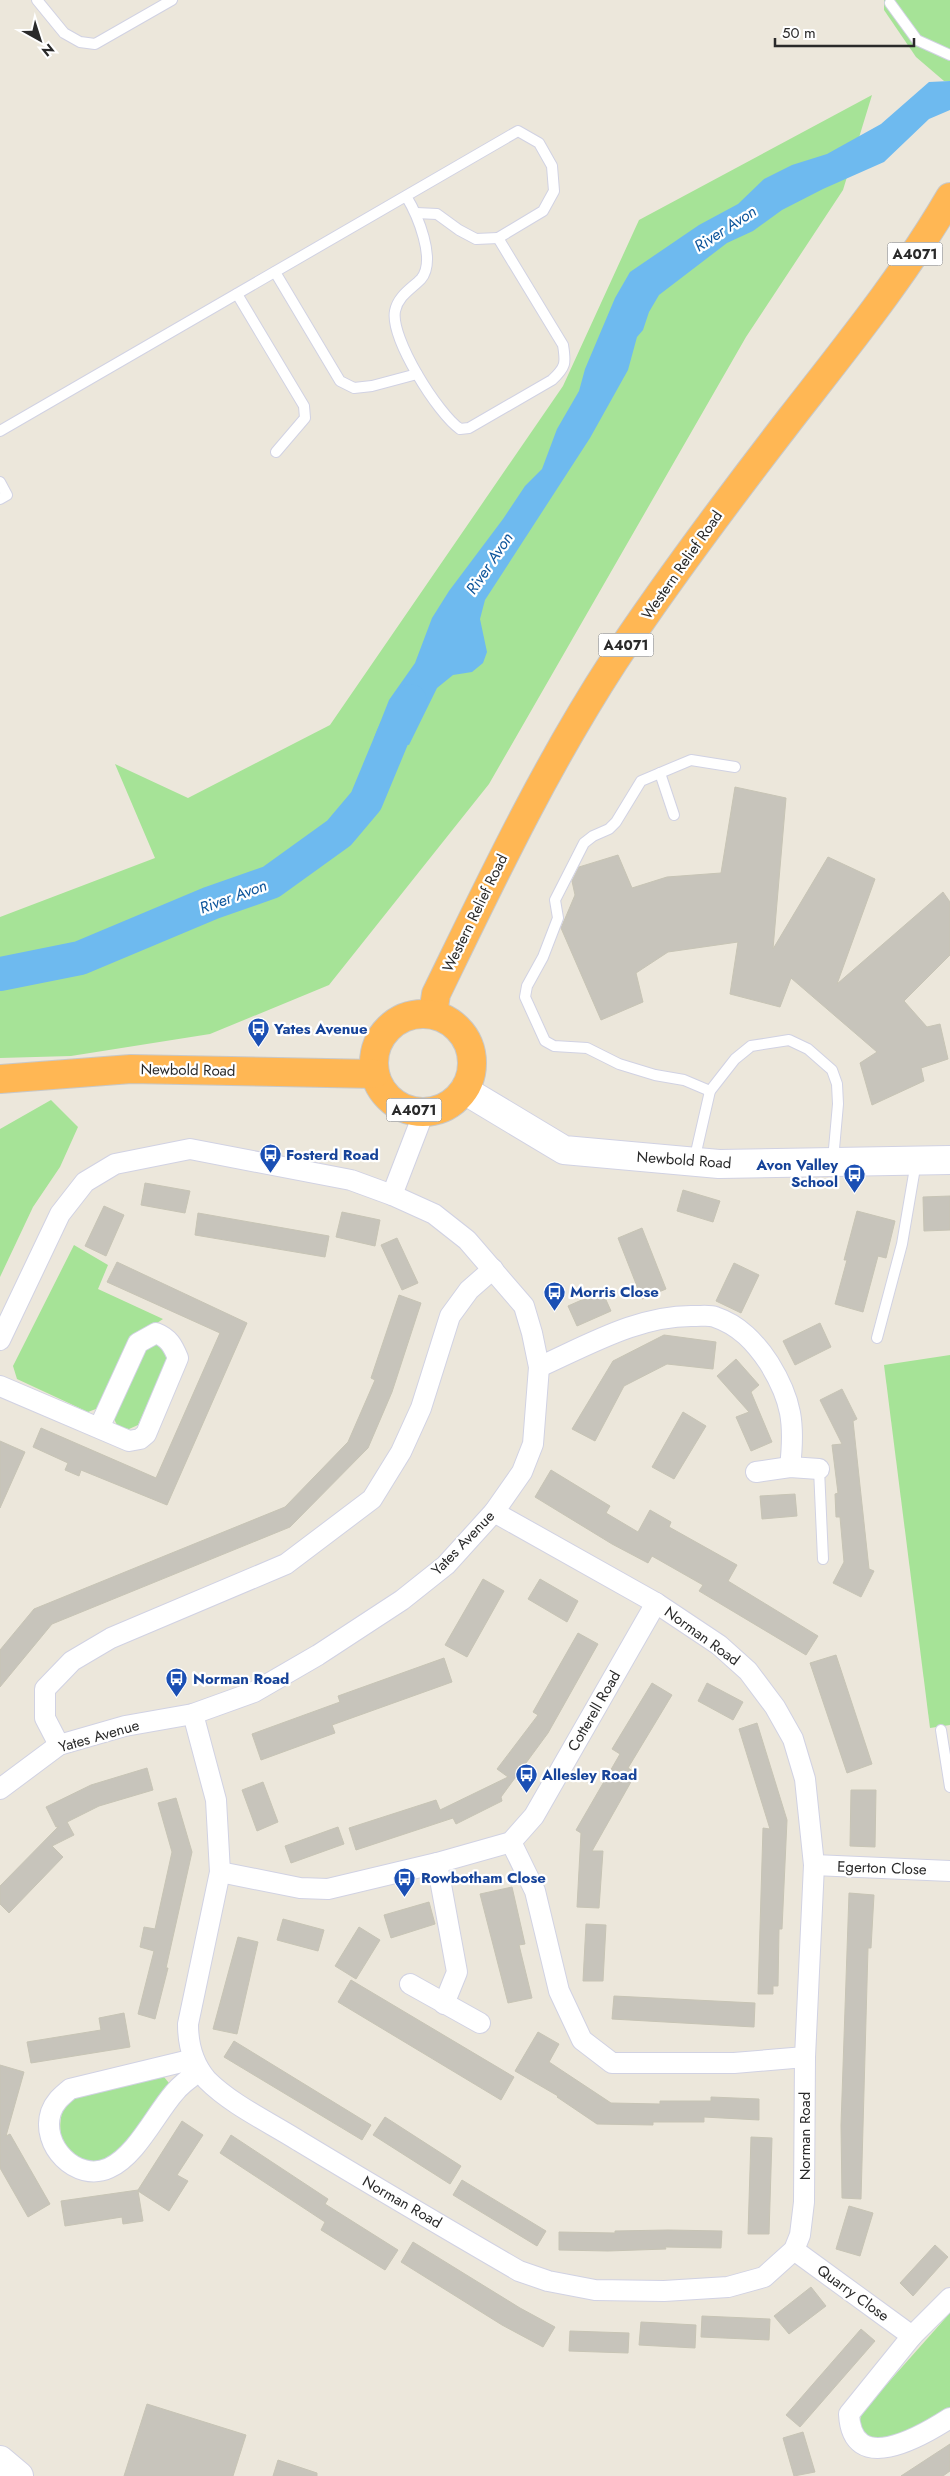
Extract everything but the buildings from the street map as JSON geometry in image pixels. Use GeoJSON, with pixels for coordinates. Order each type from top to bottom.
{"type":"FeatureCollection","features":[{"type":"Feature","properties":{"kind":"highway","name":"Western Relief Road"},"geometry":{"type":"LineString","coordinates":[[433,1014],[436,994],[521,818],[614,662],[740,485],[876,309],[926,239],[950,197]]}},
{"type":"Feature","properties":{"kind":"highway"},"geometry":{"type":"LineString","coordinates":[[375,1074],[374,1058],[378,1042],[388,1028],[401,1019],[417,1014],[433,1014],[448,1020],[460,1030],[469,1044],[472,1068],[471,1076],[464,1090]]}},
{"type":"Feature","properties":{"kind":"highway","name":"Newbold Road"},"geometry":{"type":"LineString","coordinates":[[0,1079],[130,1069],[375,1074]]}},
{"type":"Feature","properties":{"kind":"highway","name":"A4071"},"geometry":{"type":"LineString","coordinates":[[375,1074],[382,1090],[393,1102],[408,1110],[424,1112],[440,1109],[454,1102],[464,1090]]}},
{"type":"Feature","properties":{"kind":"main road","name":"Newbold Road"},"geometry":{"type":"LineString","coordinates":[[464,1090],[564,1150],[719,1164],[950,1160]]}},
{"type":"Feature","properties":{"kind":"main road"},"geometry":{"type":"LineString","coordinates":[[0,2460],[19,2476]]}},
{"type":"Feature","properties":{"kind":"street"},"geometry":{"type":"LineString","coordinates":[[392,1195],[424,1112]]}},
{"type":"Feature","properties":{"kind":"street","name":"Yates Avenue"},"geometry":{"type":"LineString","coordinates":[[0,1340],[60,1214],[85,1182],[115,1164],[190,1149],[351,1180],[392,1195],[434,1214],[467,1240],[524,1306],[539,1367],[533,1444],[522,1472],[494,1512],[446,1565],[402,1600],[318,1655],[254,1692],[194,1714],[125,1726],[59,1745],[0,1789]]}},
{"type":"Feature","properties":{"kind":"street"},"geometry":{"type":"LineString","coordinates":[[59,1745],[45,1718],[45,1689],[72,1661],[111,1638],[286,1564],[372,1499],[402,1452],[421,1408],[450,1316],[469,1290],[493,1269]]}},
{"type":"Feature","properties":{"kind":"street"},"geometry":{"type":"LineString","coordinates":[[539,1367],[623,1330],[677,1315],[714,1316],[745,1332],[783,1385],[791,1410],[792,1448],[790,1468]]}},
{"type":"Feature","properties":{"kind":"street"},"geometry":{"type":"LineString","coordinates":[[0,1386],[129,1442],[140,1439],[146,1434],[178,1358],[173,1344],[164,1336],[156,1333],[138,1343],[100,1428]]}},
{"type":"Feature","properties":{"kind":"street"},"geometry":{"type":"LineString","coordinates":[[756,1472],[790,1468],[819,1469]]}},
{"type":"Feature","properties":{"kind":"street","name":"Norman Road"},"geometry":{"type":"LineString","coordinates":[[197,2065],[208,2080],[238,2103],[345,2169],[519,2271],[548,2281],[595,2290],[664,2292],[728,2287],[764,2277],[794,2250],[800,2235],[804,2202],[805,2057],[814,1865],[804,1779],[793,1739],[775,1707],[748,1671],[719,1645],[656,1602],[494,1512]]}},
{"type":"Feature","properties":{"kind":"street","name":"Cotterell Road"},"geometry":{"type":"LineString","coordinates":[[511,1842],[534,1816],[656,1602]]}},
{"type":"Feature","properties":{"kind":"street"},"geometry":{"type":"LineString","coordinates":[[194,1714],[216,1800],[220,1872],[190,2006],[188,2036],[197,2065]]}},
{"type":"Feature","properties":{"kind":"street"},"geometry":{"type":"LineString","coordinates":[[220,1872],[300,1888],[328,1889],[437,1863],[511,1842],[535,1891],[559,1991],[582,2040],[612,2063],[734,2063],[805,2057]]}},
{"type":"Feature","properties":{"kind":"street"},"geometry":{"type":"LineString","coordinates":[[437,1863],[457,1972],[444,2004]]}},
{"type":"Feature","properties":{"kind":"street","name":"Egerton Close"},"geometry":{"type":"LineString","coordinates":[[814,1865],[950,1871]]}},
{"type":"Feature","properties":{"kind":"street"},"geometry":{"type":"LineString","coordinates":[[410,1984],[480,2023]]}},
{"type":"Feature","properties":{"kind":"street"},"geometry":{"type":"LineString","coordinates":[[197,2065],[174,2092],[130,2152],[120,2162],[108,2169],[85,2171],[66,2162],[57,2149],[52,2140],[51,2114],[57,2100],[70,2089],[197,2065]]}},
{"type":"Feature","properties":{"kind":"street","name":"Quarry Close"},"geometry":{"type":"LineString","coordinates":[[794,2250],[912,2336]]}},
{"type":"Feature","properties":{"kind":"street"},"geometry":{"type":"LineString","coordinates":[[950,2298],[912,2336],[849,2414],[852,2436],[864,2449],[877,2453],[898,2450],[950,2418]]}},
{"type":"Feature","properties":{"kind":"lane"},"geometry":{"type":"LineString","coordinates":[[37,0],[64,33],[80,42],[95,44],[172,0]]}},
{"type":"Feature","properties":{"kind":"lane"},"geometry":{"type":"LineString","coordinates":[[890,3],[917,40],[950,55]]}},
{"type":"Feature","properties":{"kind":"lane"},"geometry":{"type":"LineString","coordinates":[[0,431],[518,131],[539,143],[552,166],[554,191],[543,211],[498,238],[476,239],[459,230],[437,214],[416,213]]}},
{"type":"Feature","properties":{"kind":"lane"},"geometry":{"type":"LineString","coordinates":[[406,196],[416,213],[425,247],[427,266],[422,277],[399,300],[395,313],[398,334],[417,374],[440,409],[451,423],[460,429],[469,428],[552,380],[562,371],[566,360],[563,345],[498,238]]}},
{"type":"Feature","properties":{"kind":"lane"},"geometry":{"type":"LineString","coordinates":[[275,272],[340,381],[354,388],[372,386],[417,374]]}},
{"type":"Feature","properties":{"kind":"lane"},"geometry":{"type":"LineString","coordinates":[[237,294],[304,406],[305,418],[276,452]]}},
{"type":"Feature","properties":{"kind":"lane"},"geometry":{"type":"LineString","coordinates":[[0,482],[7,495],[0,499]]}},
{"type":"Feature","properties":{"kind":"lane"},"geometry":{"type":"LineString","coordinates":[[710,1091],[684,1080],[656,1075],[620,1064],[587,1048],[554,1046],[545,1041],[525,996],[526,986],[543,957],[558,918],[555,900],[584,843],[609,829],[616,822],[636,786],[691,760],[735,767]]}},
{"type":"Feature","properties":{"kind":"lane"},"geometry":{"type":"LineString","coordinates":[[660,773],[674,815]]}},
{"type":"Feature","properties":{"kind":"lane"},"geometry":{"type":"LineString","coordinates":[[694,1162],[710,1091],[736,1059],[751,1046],[789,1040],[808,1049],[832,1070],[837,1084],[838,1104],[833,1162]]}},
{"type":"Feature","properties":{"kind":"lane"},"geometry":{"type":"LineString","coordinates":[[877,1338],[902,1244],[916,1161]]}},
{"type":"Feature","properties":{"kind":"lane"},"geometry":{"type":"LineString","coordinates":[[819,1469],[823,1559]]}},
{"type":"Feature","properties":{"kind":"lane"},"geometry":{"type":"LineString","coordinates":[[941,1730],[946,1741],[950,1787]]}},
{"type":"Feature","properties":{"kind":"green space"},"geometry":{"type":"Polygon","coordinates":[[[884,0],[950,0],[950,81],[944,81],[916,57],[884,10],[884,0]]]}},
{"type":"Feature","properties":{"kind":"green space"},"geometry":{"type":"Polygon","coordinates":[[[872,95],[843,190],[746,337],[489,784],[329,985],[210,1034],[71,1056],[0,1058],[0,917],[155,858],[115,764],[188,798],[330,725],[563,386],[639,220],[872,95]]]}},
{"type":"Feature","properties":{"kind":"green space"},"geometry":{"type":"Polygon","coordinates":[[[51,1100],[78,1127],[60,1167],[33,1207],[0,1277],[0,1129],[51,1100]]]}},
{"type":"Feature","properties":{"kind":"green space"},"geometry":{"type":"Polygon","coordinates":[[[74,1245],[108,1265],[98,1289],[163,1319],[130,1341],[101,1407],[88,1412],[17,1379],[13,1366],[74,1245]]]}},
{"type":"Feature","properties":{"kind":"green space"},"geometry":{"type":"Polygon","coordinates":[[[156,1342],[163,1344],[168,1357],[138,1425],[129,1429],[118,1427],[114,1419],[146,1347],[156,1342]]]}},
{"type":"Feature","properties":{"kind":"green space"},"geometry":{"type":"Polygon","coordinates":[[[950,1355],[950,1725],[930,1728],[884,1365],[950,1355]]]}},
{"type":"Feature","properties":{"kind":"green space"},"geometry":{"type":"Polygon","coordinates":[[[164,2077],[169,2083],[118,2154],[101,2164],[76,2156],[66,2148],[60,2126],[63,2111],[70,2098],[77,2094],[100,2088],[164,2077]]]}},
{"type":"Feature","properties":{"kind":"green space"},"geometry":{"type":"Polygon","coordinates":[[[950,2313],[950,2409],[892,2440],[881,2442],[862,2433],[859,2422],[863,2411],[950,2313]]]}},
{"type":"Feature","properties":{"kind":"water"},"geometry":{"type":"Polygon","coordinates":[[[950,81],[950,110],[929,119],[884,162],[823,189],[782,210],[753,231],[727,243],[659,295],[649,312],[643,330],[637,337],[628,370],[590,438],[485,600],[480,619],[487,652],[483,663],[472,672],[453,675],[437,688],[409,745],[374,738],[389,700],[415,663],[432,618],[449,591],[503,519],[525,486],[542,469],[557,429],[579,391],[585,369],[615,298],[630,272],[699,225],[738,204],[764,179],[792,165],[827,154],[881,124],[929,82],[950,81]]]}},
{"type":"Feature","properties":{"kind":"waterway","name":"River Avon"},"geometry":{"type":"LineString","coordinates":[[0,974],[80,958],[211,903],[271,882],[339,833],[366,801],[410,701]]}},
{"type":"Feature","properties":{"kind":"place","name":"Yates Avenue"},"geometry":{"type":"Point","coordinates":[258,1048]}},
{"type":"Feature","properties":{"kind":"place","name":"Fosterd Road"},"geometry":{"type":"Point","coordinates":[270,1174]}},
{"type":"Feature","properties":{"kind":"place","name":"Avon Valley School"},"geometry":{"type":"Point","coordinates":[854,1193]}},
{"type":"Feature","properties":{"kind":"place","name":"Morris Close"},"geometry":{"type":"Point","coordinates":[554,1311]}},
{"type":"Feature","properties":{"kind":"place","name":"Norman Road"},"geometry":{"type":"Point","coordinates":[177,1698]}},
{"type":"Feature","properties":{"kind":"place","name":"Allesley Road"},"geometry":{"type":"Point","coordinates":[526,1794]}},
{"type":"Feature","properties":{"kind":"place","name":"Rowbotham Close"},"geometry":{"type":"Point","coordinates":[405,1897]}}]}
